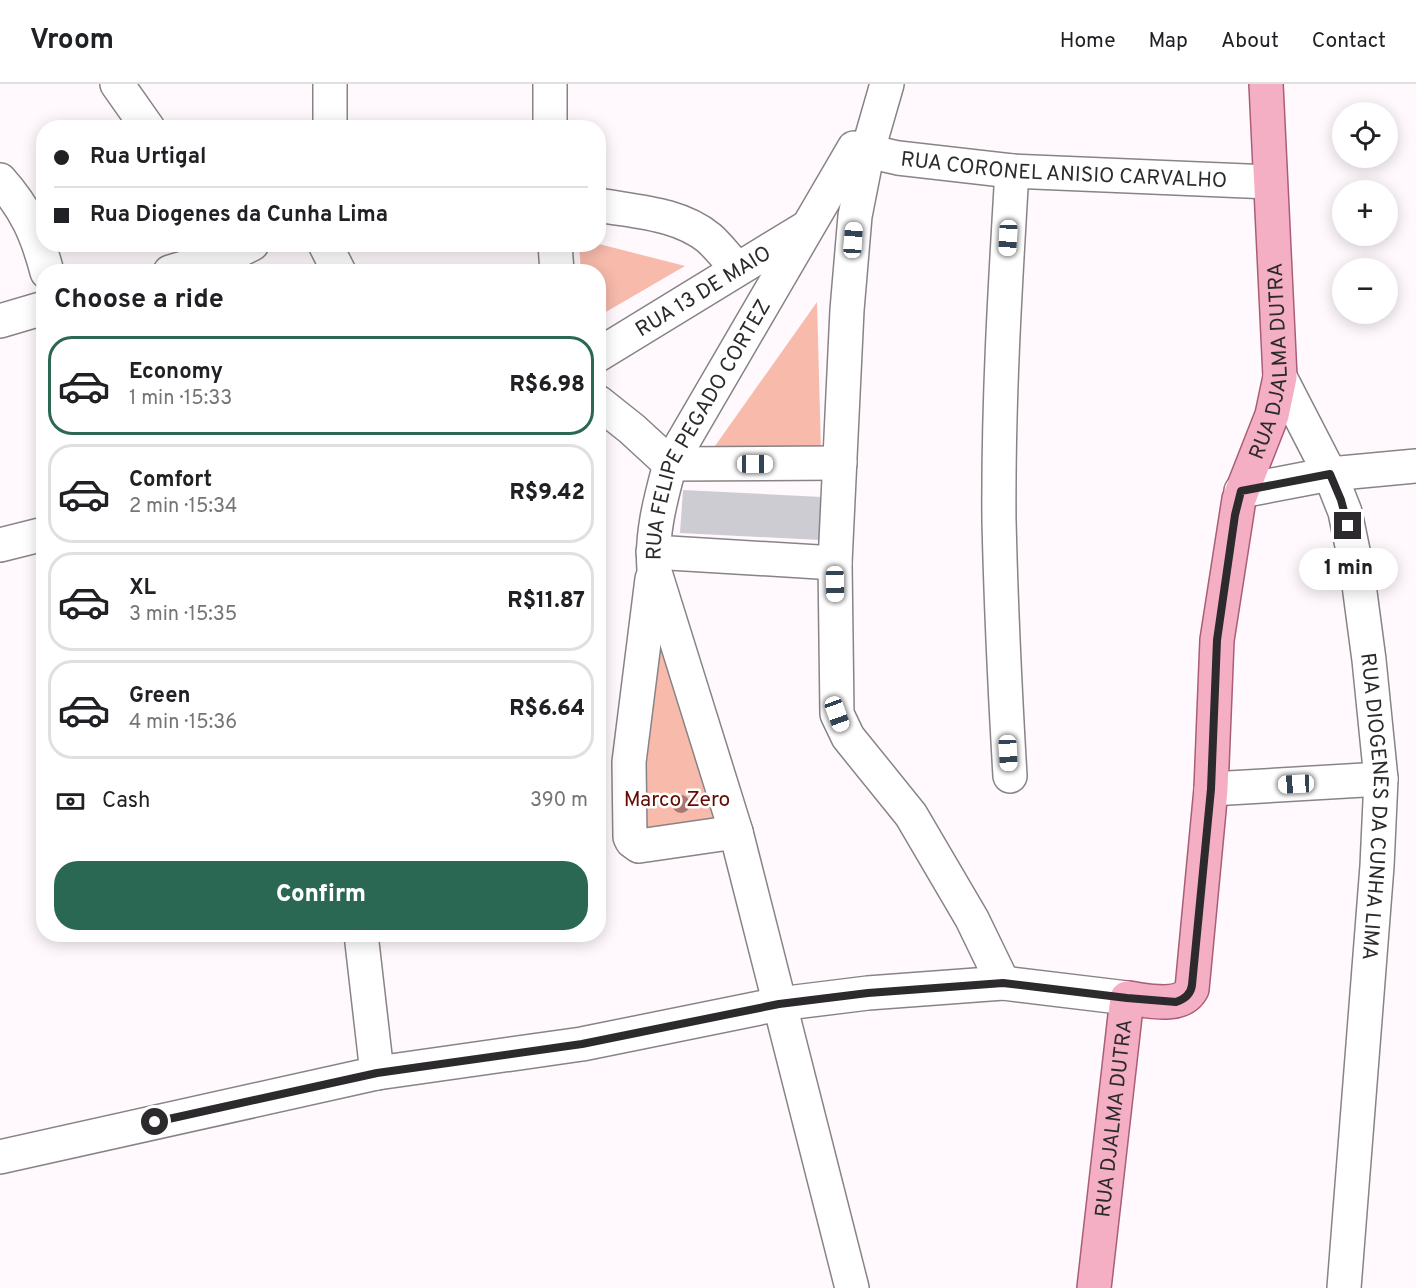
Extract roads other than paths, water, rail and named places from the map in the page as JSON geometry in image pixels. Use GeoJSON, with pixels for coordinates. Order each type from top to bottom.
{"type":"FeatureCollection","features":[{"type":"Feature","properties":{"kind":"main road","name":"RUA DJALMA DUTRA"},"geometry":{"type":"LineString","coordinates":[[1094,1288],[1127,998],[1176,1002],[1186,997],[1192,989],[1211,789],[1217,640],[1235,515],[1241,491],[1272,415],[1280,377],[1266,84]]}},
{"type":"Feature","properties":{"kind":"street"},"geometry":{"type":"LineString","coordinates":[[117,84],[142,120]]}},
{"type":"Feature","properties":{"kind":"street"},"geometry":{"type":"LineString","coordinates":[[330,84],[330,120]]}},
{"type":"Feature","properties":{"kind":"street"},"geometry":{"type":"LineString","coordinates":[[549,84],[550,120]]}},
{"type":"Feature","properties":{"kind":"street"},"geometry":{"type":"LineString","coordinates":[[887,84],[863,149],[847,310],[835,563],[837,714],[848,737],[911,815],[972,919],[1003,983]]}},
{"type":"Feature","properties":{"kind":"street","name":"RUA FELIPE PEGADO CORTEZ"},"geometry":{"type":"LineString","coordinates":[[852,1288],[736,832],[653,560],[656,522],[670,464],[852,151],[854,148],[863,149]]}},
{"type":"Feature","properties":{"kind":"street","name":"RUA CORONEL ANISIO CARVALHO"},"geometry":{"type":"LineString","coordinates":[[863,149],[898,158],[1012,171],[1270,182]]}},
{"type":"Feature","properties":{"kind":"street"},"geometry":{"type":"LineString","coordinates":[[1010,776],[1002,638],[999,519],[1002,350],[1012,171]]}},
{"type":"Feature","properties":{"kind":"street"},"geometry":{"type":"LineString","coordinates":[[0,180],[15,196],[36,236]]}},
{"type":"Feature","properties":{"kind":"street"},"geometry":{"type":"LineString","coordinates":[[606,206],[669,218],[690,226],[709,238],[738,268]]}},
{"type":"Feature","properties":{"kind":"street","name":"RUA 13 DE MAIO"},"geometry":{"type":"LineString","coordinates":[[606,350],[808,227]]}},
{"type":"Feature","properties":{"kind":"street"},"geometry":{"type":"LineString","coordinates":[[192,264],[224,252]]}},
{"type":"Feature","properties":{"kind":"street"},"geometry":{"type":"LineString","coordinates":[[0,321],[36,310]]}},
{"type":"Feature","properties":{"kind":"street","name":"RUA DIOGENES DA CUNHA LIMA"},"geometry":{"type":"LineString","coordinates":[[1280,377],[1330,474],[1345,512],[1357,570],[1382,779],[1344,1288]]}},
{"type":"Feature","properties":{"kind":"street"},"geometry":{"type":"LineString","coordinates":[[606,408],[670,464],[840,463]]}},
{"type":"Feature","properties":{"kind":"street"},"geometry":{"type":"LineString","coordinates":[[1241,491],[1330,474],[1416,466]]}},
{"type":"Feature","properties":{"kind":"street"},"geometry":{"type":"LineString","coordinates":[[0,545],[36,536]]}},
{"type":"Feature","properties":{"kind":"street"},"geometry":{"type":"LineString","coordinates":[[736,832],[644,845],[635,844],[630,837],[629,762],[653,560],[835,563]]}},
{"type":"Feature","properties":{"kind":"street"},"geometry":{"type":"LineString","coordinates":[[1211,789],[1382,779]]}},
{"type":"Feature","properties":{"kind":"street"},"geometry":{"type":"LineString","coordinates":[[362,942],[377,1073]]}},
{"type":"Feature","properties":{"kind":"street"},"geometry":{"type":"LineString","coordinates":[[0,1156],[377,1073],[582,1044],[779,1004],[868,993],[1003,983],[1127,998]]}},
{"type":"Feature","properties":{"kind":"park label","name":"Marco Zero"},"geometry":{"type":"Point","coordinates":[677,799]}}]}
